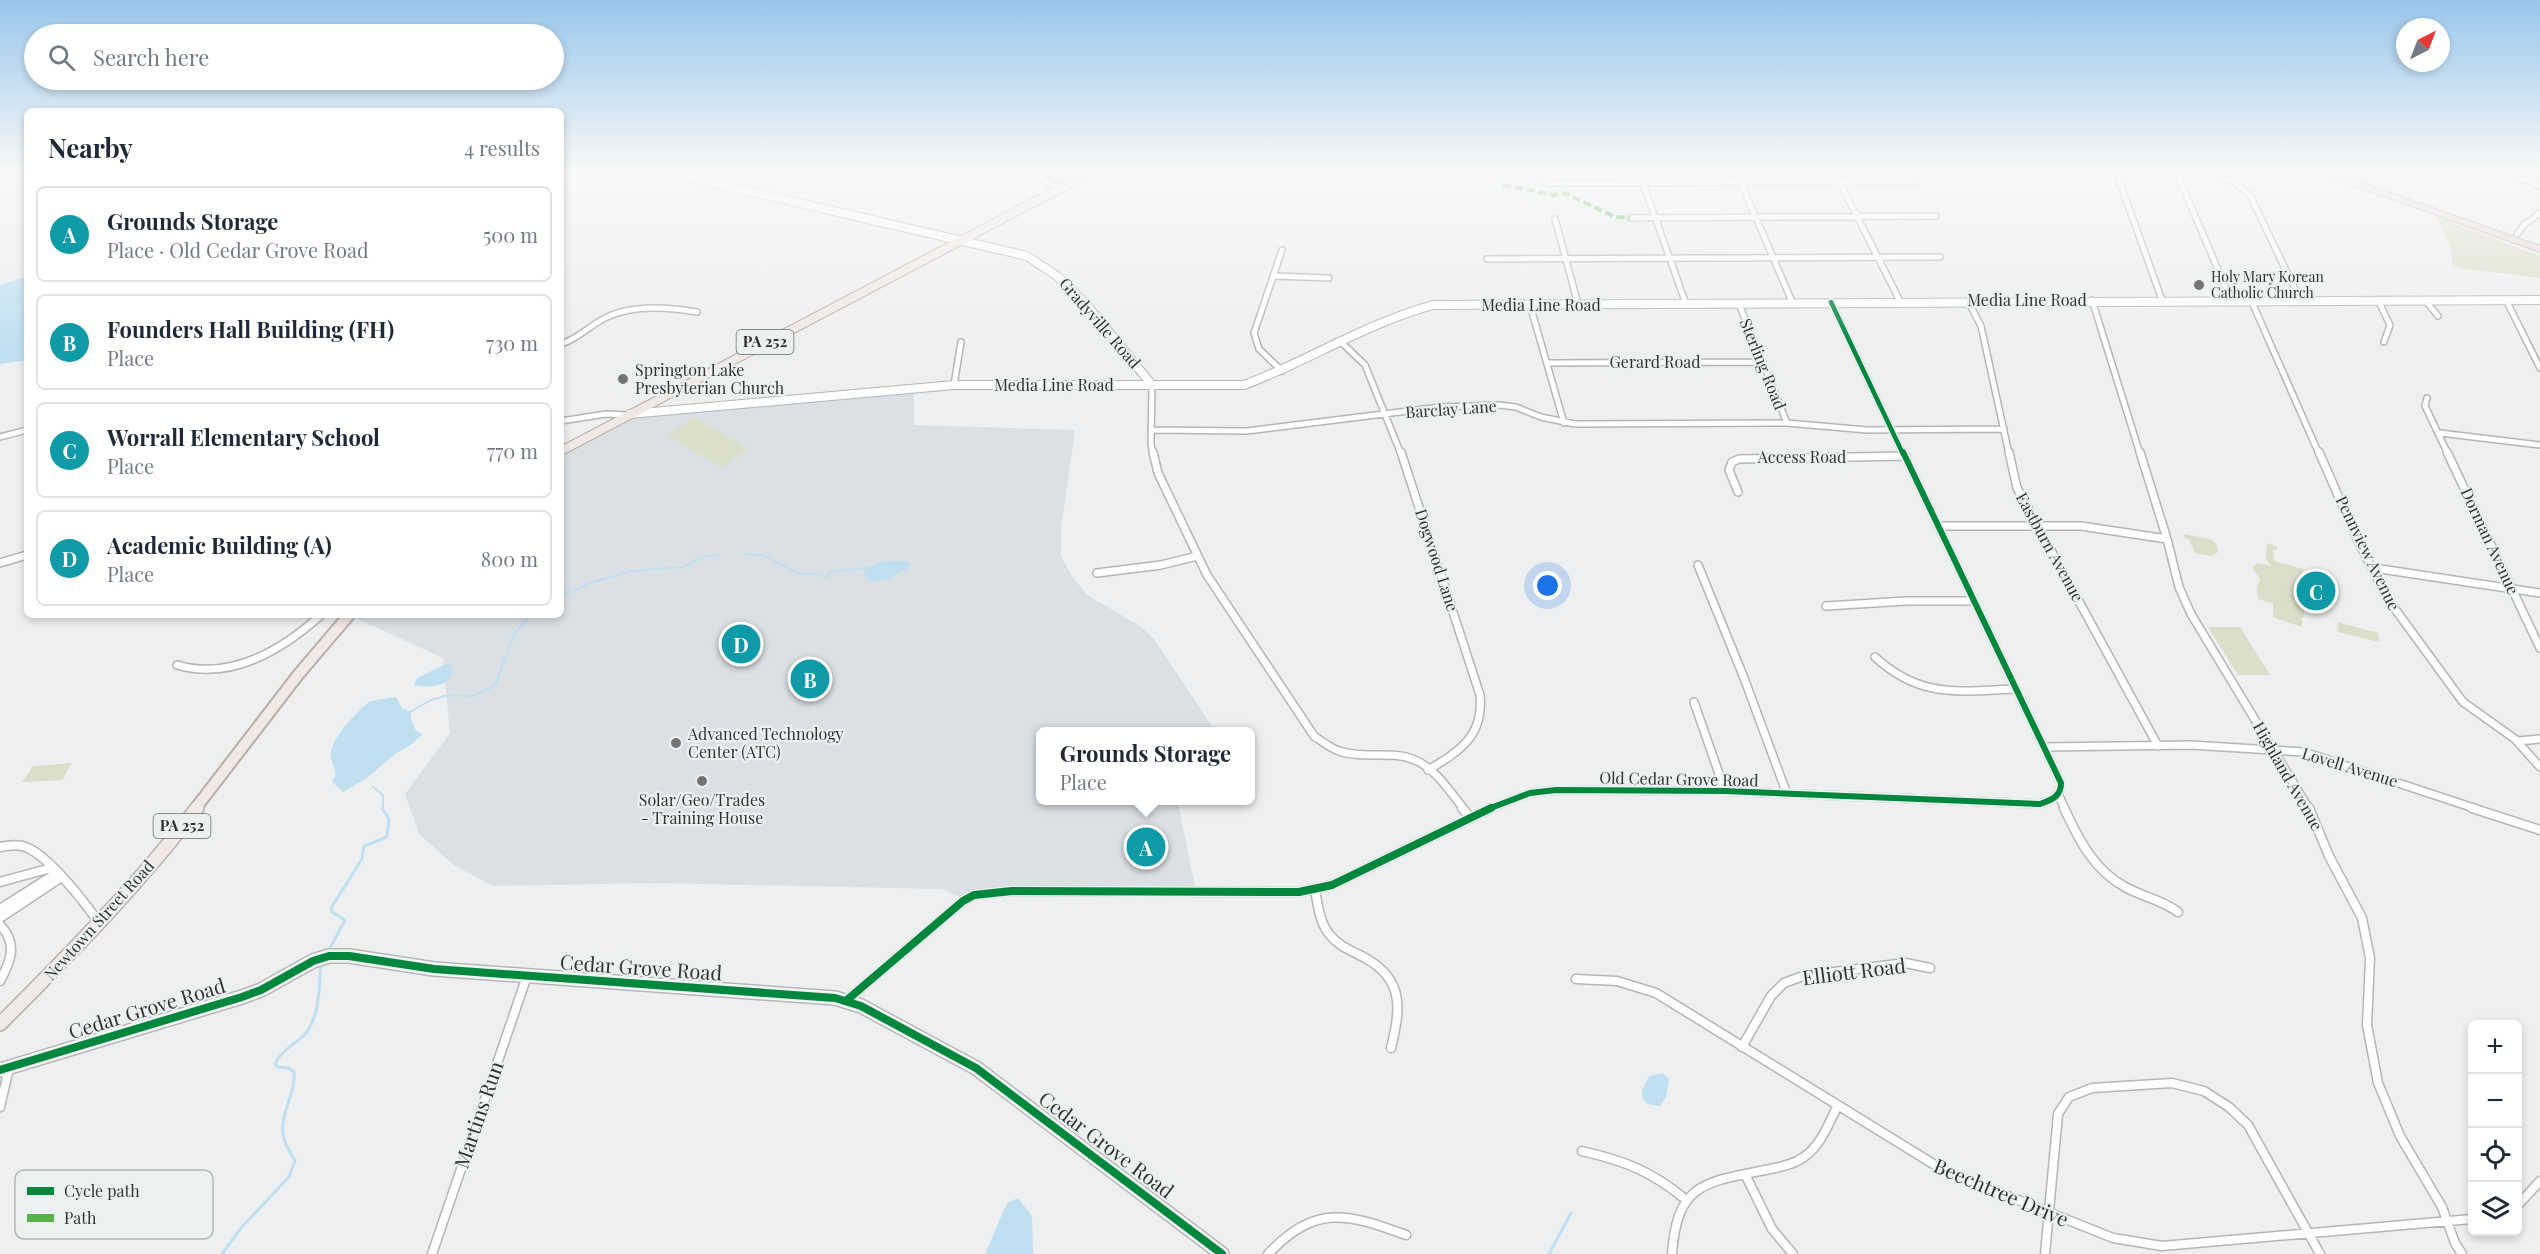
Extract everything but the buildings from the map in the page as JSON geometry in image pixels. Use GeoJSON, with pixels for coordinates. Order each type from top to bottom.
{"type":"FeatureCollection","features":[{"type":"Feature","properties":{"kind":"highway"},"geometry":{"type":"LineString","coordinates":[[2482,228],[2540,249]]}},
{"type":"Feature","properties":{"kind":"highway"},"geometry":{"type":"LineString","coordinates":[[2497,228],[2540,242]]}},
{"type":"Feature","properties":{"kind":"main road","name":"Gradyville Road"},"geometry":{"type":"LineString","coordinates":[[905,228],[1027,256],[1045,264],[1059,276],[1126,349],[1152,385]]}},
{"type":"Feature","properties":{"kind":"main road","name":"PA 252"},"geometry":{"type":"LineString","coordinates":[[564,449],[983,228]]}},
{"type":"Feature","properties":{"kind":"main road","name":"Media Line Road"},"geometry":{"type":"LineString","coordinates":[[627,415],[954,385],[1244,385],[1282,371],[1341,342],[1425,306],[1793,304],[1900,301],[2540,300]]}},
{"type":"Feature","properties":{"kind":"main road","name":"Newtown Street Road"},"geometry":{"type":"LineString","coordinates":[[0,1023],[59,965],[171,841],[298,675],[346,618]]}},
{"type":"Feature","properties":{"kind":"main road","name":"Cedar Grove Road"},"geometry":{"type":"LineString","coordinates":[[5,1069],[242,997],[329,956],[349,956],[425,968],[847,1000],[976,1068],[1222,1254]]}},
{"type":"Feature","properties":{"kind":"street"},"geometry":{"type":"LineString","coordinates":[[1558,228],[1578,304]]}},
{"type":"Feature","properties":{"kind":"street"},"geometry":{"type":"LineString","coordinates":[[1659,228],[1686,304]]}},
{"type":"Feature","properties":{"kind":"street"},"geometry":{"type":"LineString","coordinates":[[1761,228],[1793,304]]}},
{"type":"Feature","properties":{"kind":"street"},"geometry":{"type":"LineString","coordinates":[[1863,228],[1900,301]]}},
{"type":"Feature","properties":{"kind":"street"},"geometry":{"type":"LineString","coordinates":[[2136,228],[2162,300]]}},
{"type":"Feature","properties":{"kind":"street"},"geometry":{"type":"LineString","coordinates":[[2200,228],[2231,300]]}},
{"type":"Feature","properties":{"kind":"street"},"geometry":{"type":"LineString","coordinates":[[2265,228],[2300,300]]}},
{"type":"Feature","properties":{"kind":"street"},"geometry":{"type":"LineString","coordinates":[[2517,234],[2521,228]]}},
{"type":"Feature","properties":{"kind":"street"},"geometry":{"type":"LineString","coordinates":[[1282,250],[1254,333],[1254,342],[1259,349],[1282,371]]}},
{"type":"Feature","properties":{"kind":"street"},"geometry":{"type":"LineString","coordinates":[[1487,259],[1940,257]]}},
{"type":"Feature","properties":{"kind":"street"},"geometry":{"type":"LineString","coordinates":[[1275,276],[1329,278]]}},
{"type":"Feature","properties":{"kind":"street","name":"Highland Avenue"},"geometry":{"type":"LineString","coordinates":[[2092,300],[2167,539],[2179,587],[2191,614],[2310,810],[2329,856],[2362,918],[2370,958],[2367,1025],[2376,1075],[2400,1136],[2442,1207],[2462,1254]]}},
{"type":"Feature","properties":{"kind":"street","name":"Pennview Avenue"},"geometry":{"type":"LineString","coordinates":[[2251,300],[2358,541],[2374,568],[2387,598],[2463,702],[2477,715],[2518,741],[2540,767]]}},
{"type":"Feature","properties":{"kind":"street"},"geometry":{"type":"LineString","coordinates":[[2378,300],[2390,324],[2384,342]]}},
{"type":"Feature","properties":{"kind":"street"},"geometry":{"type":"LineString","coordinates":[[2425,300],[2438,316]]}},
{"type":"Feature","properties":{"kind":"street"},"geometry":{"type":"LineString","coordinates":[[2506,300],[2540,368]]}},
{"type":"Feature","properties":{"kind":"street","name":"Eastburn Avenue"},"geometry":{"type":"LineString","coordinates":[[1968,301],[1981,326],[2017,488],[2158,746]]}},
{"type":"Feature","properties":{"kind":"street"},"geometry":{"type":"LineString","coordinates":[[1831,302],[2061,783],[2062,789],[2058,796],[2083,848],[2100,870],[2121,885],[2158,898],[2178,912]]}},
{"type":"Feature","properties":{"kind":"street","name":"Sterling Road"},"geometry":{"type":"LineString","coordinates":[[1739,304],[1787,423]]}},
{"type":"Feature","properties":{"kind":"street"},"geometry":{"type":"LineString","coordinates":[[1530,305],[1564,423]]}},
{"type":"Feature","properties":{"kind":"street"},"geometry":{"type":"LineString","coordinates":[[564,343],[576,339],[602,319],[619,312],[651,310],[697,312]]}},
{"type":"Feature","properties":{"kind":"street"},"geometry":{"type":"LineString","coordinates":[[954,385],[962,342]]}},
{"type":"Feature","properties":{"kind":"street","name":"Dogwood Lane"},"geometry":{"type":"LineString","coordinates":[[1341,342],[1365,365],[1413,485],[1482,704],[1480,723],[1466,745],[1428,770]]}},
{"type":"Feature","properties":{"kind":"street"},"geometry":{"type":"LineString","coordinates":[[2531,351],[2540,352]]}},
{"type":"Feature","properties":{"kind":"street","name":"Gerard Road"},"geometry":{"type":"LineString","coordinates":[[1547,363],[1763,362]]}},
{"type":"Feature","properties":{"kind":"street","name":"Gradyville Road"},"geometry":{"type":"LineString","coordinates":[[1152,385],[1152,457],[1158,473],[1197,556],[1216,589],[1314,736],[1340,753],[1362,756],[1385,753],[1414,760],[1428,770],[1470,817]]}},
{"type":"Feature","properties":{"kind":"street","name":"Dorman Avenue"},"geometry":{"type":"LineString","coordinates":[[2427,398],[2426,406],[2540,648]]}},
{"type":"Feature","properties":{"kind":"street","name":"Barclay Lane"},"geometry":{"type":"LineString","coordinates":[[1151,430],[1247,430],[1440,407],[1507,405],[1564,423],[1787,423],[1852,430],[2004,429]]}},
{"type":"Feature","properties":{"kind":"street","name":"Media Line Road"},"geometry":{"type":"LineString","coordinates":[[564,421],[606,414],[627,415]]}},
{"type":"Feature","properties":{"kind":"street"},"geometry":{"type":"LineString","coordinates":[[0,437],[24,431]]}},
{"type":"Feature","properties":{"kind":"street"},"geometry":{"type":"LineString","coordinates":[[2440,433],[2540,445]]}},
{"type":"Feature","properties":{"kind":"street","name":"Access Road"},"geometry":{"type":"LineString","coordinates":[[1738,492],[1729,470],[1732,462],[1739,459],[1906,456]]}},
{"type":"Feature","properties":{"kind":"street"},"geometry":{"type":"LineString","coordinates":[[1938,526],[2081,526],[2167,539]]}},
{"type":"Feature","properties":{"kind":"street"},"geometry":{"type":"LineString","coordinates":[[0,563],[24,556]]}},
{"type":"Feature","properties":{"kind":"street"},"geometry":{"type":"LineString","coordinates":[[1097,573],[1161,565],[1197,556]]}},
{"type":"Feature","properties":{"kind":"street"},"geometry":{"type":"LineString","coordinates":[[1698,564],[1787,794]]}},
{"type":"Feature","properties":{"kind":"street"},"geometry":{"type":"LineString","coordinates":[[2374,568],[2540,593]]}},
{"type":"Feature","properties":{"kind":"street"},"geometry":{"type":"LineString","coordinates":[[1826,606],[1906,601],[1973,601]]}},
{"type":"Feature","properties":{"kind":"street"},"geometry":{"type":"LineString","coordinates":[[177,665],[202,672],[221,670],[249,661],[288,641],[318,618]]}},
{"type":"Feature","properties":{"kind":"street"},"geometry":{"type":"LineString","coordinates":[[1875,657],[1896,675],[1920,688],[2016,689]]}},
{"type":"Feature","properties":{"kind":"street"},"geometry":{"type":"LineString","coordinates":[[1694,702],[1701,714],[1725,792]]}},
{"type":"Feature","properties":{"kind":"street"},"geometry":{"type":"LineString","coordinates":[[2518,741],[2540,739]]}},
{"type":"Feature","properties":{"kind":"street","name":"Lovell Avenue"},"geometry":{"type":"LineString","coordinates":[[2044,747],[2158,746],[2273,749],[2315,754],[2540,830]]}},
{"type":"Feature","properties":{"kind":"street","name":"Old Cedar Grove Road"},"geometry":{"type":"LineString","coordinates":[[847,1000],[952,910],[974,895],[1012,891],[1315,890],[1340,881],[1470,817],[1521,795],[1540,792],[1725,792],[2040,804],[2058,796]]}},
{"type":"Feature","properties":{"kind":"street"},"geometry":{"type":"LineString","coordinates":[[0,847],[9,845],[30,849],[98,921]]}},
{"type":"Feature","properties":{"kind":"street"},"geometry":{"type":"LineString","coordinates":[[0,882],[37,873],[55,873]]}},
{"type":"Feature","properties":{"kind":"street"},"geometry":{"type":"LineString","coordinates":[[0,909],[55,873]]}},
{"type":"Feature","properties":{"kind":"street"},"geometry":{"type":"LineString","coordinates":[[0,918],[55,873]]}},
{"type":"Feature","properties":{"kind":"street"},"geometry":{"type":"LineString","coordinates":[[1315,890],[1320,917],[1329,934],[1341,946],[1379,967],[1396,991],[1400,1015],[1391,1048]]}},
{"type":"Feature","properties":{"kind":"street"},"geometry":{"type":"LineString","coordinates":[[0,926],[12,944],[13,953],[9,967],[0,981]]}},
{"type":"Feature","properties":{"kind":"street","name":"Elliott Road"},"geometry":{"type":"LineString","coordinates":[[1742,1047],[1771,996],[1784,983],[1803,976],[1905,963],[1930,968]]}},
{"type":"Feature","properties":{"kind":"street","name":"Martins Run"},"geometry":{"type":"LineString","coordinates":[[432,1254],[527,976]]}},
{"type":"Feature","properties":{"kind":"street","name":"Beechtree Drive"},"geometry":{"type":"LineString","coordinates":[[1576,979],[1617,980],[1636,984],[1656,993],[1942,1170],[2113,1238],[2162,1246],[2310,1235],[2468,1219]]}},
{"type":"Feature","properties":{"kind":"street"},"geometry":{"type":"LineString","coordinates":[[0,1107],[5,1069]]}},
{"type":"Feature","properties":{"kind":"street"},"geometry":{"type":"LineString","coordinates":[[2045,1254],[2058,1114],[2069,1097],[2092,1088],[2172,1083],[2204,1091],[2240,1115],[2260,1145],[2320,1254]]}},
{"type":"Feature","properties":{"kind":"street"},"geometry":{"type":"LineString","coordinates":[[1672,1254],[1674,1225],[1685,1199],[1707,1184],[1783,1167],[1808,1154],[1817,1144],[1837,1107]]}},
{"type":"Feature","properties":{"kind":"street"},"geometry":{"type":"LineString","coordinates":[[1582,1151],[1650,1171],[1685,1199]]}},
{"type":"Feature","properties":{"kind":"street"},"geometry":{"type":"LineString","coordinates":[[1745,1174],[1772,1229],[1793,1254]]}},
{"type":"Feature","properties":{"kind":"street"},"geometry":{"type":"LineString","coordinates":[[2522,1201],[2540,1181]]}},
{"type":"Feature","properties":{"kind":"street"},"geometry":{"type":"LineString","coordinates":[[1269,1254],[1295,1229],[1314,1220],[1328,1217],[1354,1217],[1406,1235]]}},
{"type":"Feature","properties":{"kind":"shaded area"},"geometry":{"type":"Polygon","coordinates":[[[914,389],[914,425],[1075,430],[1061,529],[1061,556],[1072,576],[1087,595],[1140,626],[1154,639],[1212,727],[1036,727],[1036,805],[1178,805],[1195,887],[1011,887],[991,888],[973,892],[961,898],[943,889],[652,883],[493,886],[454,865],[419,834],[405,794],[450,733],[443,658],[356,618],[564,618],[564,449],[627,415],[914,389]]]}},
{"type":"Feature","properties":{"kind":"green space"},"geometry":{"type":"Polygon","coordinates":[[[2441,228],[2465,228],[2540,256],[2540,278],[2461,268],[2452,264],[2451,250],[2441,228]]]}},
{"type":"Feature","properties":{"kind":"green space"},"geometry":{"type":"Polygon","coordinates":[[[694,417],[748,449],[721,467],[667,435],[694,417]]]}},
{"type":"Feature","properties":{"kind":"green space"},"geometry":{"type":"Polygon","coordinates":[[[2186,534],[2215,542],[2218,552],[2212,556],[2195,553],[2189,540],[2183,536],[2186,534]]]}},
{"type":"Feature","properties":{"kind":"green space"},"geometry":{"type":"Polygon","coordinates":[[[2267,543],[2277,547],[2277,550],[2273,550],[2274,561],[2303,569],[2304,617],[2302,617],[2302,627],[2273,617],[2273,603],[2258,599],[2257,588],[2260,579],[2252,567],[2257,563],[2271,566],[2266,558],[2267,543]]]}},
{"type":"Feature","properties":{"kind":"green space"},"geometry":{"type":"Polygon","coordinates":[[[2337,622],[2378,633],[2379,642],[2338,632],[2337,622]]]}},
{"type":"Feature","properties":{"kind":"green space"},"geometry":{"type":"Polygon","coordinates":[[[2208,627],[2240,627],[2270,675],[2238,675],[2208,627]]]}},
{"type":"Feature","properties":{"kind":"green space"},"geometry":{"type":"Polygon","coordinates":[[[72,763],[62,780],[22,782],[33,766],[72,763]]]}},
{"type":"Feature","properties":{"kind":"water"},"geometry":{"type":"Polygon","coordinates":[[[24,277],[24,360],[0,364],[0,285],[24,277]]]}},
{"type":"Feature","properties":{"kind":"water"},"geometry":{"type":"Polygon","coordinates":[[[887,561],[906,561],[911,564],[907,569],[885,580],[872,580],[863,575],[866,570],[876,564],[887,561]]]}},
{"type":"Feature","properties":{"kind":"water"},"geometry":{"type":"Polygon","coordinates":[[[446,664],[451,665],[452,672],[446,682],[427,687],[414,685],[417,678],[446,664]]]}},
{"type":"Feature","properties":{"kind":"water"},"geometry":{"type":"Polygon","coordinates":[[[396,697],[402,708],[411,712],[416,731],[423,734],[367,778],[343,792],[332,782],[335,771],[331,751],[337,737],[370,701],[396,697]]]}},
{"type":"Feature","properties":{"kind":"water"},"geometry":{"type":"Polygon","coordinates":[[[1663,1073],[1669,1079],[1666,1097],[1660,1106],[1647,1103],[1642,1096],[1646,1081],[1650,1076],[1663,1073]]]}},
{"type":"Feature","properties":{"kind":"water"},"geometry":{"type":"Polygon","coordinates":[[[1018,1198],[1032,1216],[1033,1254],[985,1254],[1007,1203],[1018,1198]]]}},
{"type":"Feature","properties":{"kind":"waterway"},"geometry":{"type":"LineString","coordinates":[[745,554],[764,555],[799,574],[821,574],[824,577],[828,576],[829,572],[867,568]]}},
{"type":"Feature","properties":{"kind":"waterway"},"geometry":{"type":"LineString","coordinates":[[564,595],[590,583],[631,571],[683,567],[706,556],[719,555]]}},
{"type":"Feature","properties":{"kind":"waterway"},"geometry":{"type":"LineString","coordinates":[[408,713],[431,700],[448,695],[473,696],[489,689],[496,683],[514,634],[528,618]]}},
{"type":"Feature","properties":{"kind":"waterway"},"geometry":{"type":"LineString","coordinates":[[373,787],[383,795],[383,809]]}},
{"type":"Feature","properties":{"kind":"waterway"},"geometry":{"type":"LineString","coordinates":[[328,952],[345,920],[332,912],[331,908],[362,859],[364,846],[387,837],[389,819],[382,808]]}},
{"type":"Feature","properties":{"kind":"waterway"},"geometry":{"type":"LineString","coordinates":[[222,1254],[241,1228],[289,1177],[295,1161],[283,1134],[284,1118],[293,1088],[294,1072],[289,1068],[277,1067],[275,1064],[281,1055],[305,1034],[314,1019],[321,965]]}},
{"type":"Feature","properties":{"kind":"waterway"},"geometry":{"type":"LineString","coordinates":[[1549,1254],[1571,1213]]}},
{"type":"Feature","properties":{"kind":"cycle path"},"geometry":{"type":"LineString","coordinates":[[847,1000],[963,901],[974,895],[1012,891],[1299,892],[1332,885],[1470,817],[1530,793],[1556,790],[1725,791],[2040,804],[2056,797],[2060,792],[2061,783],[1831,302]]}},
{"type":"Feature","properties":{"kind":"cycle path"},"geometry":{"type":"LineString","coordinates":[[0,1070],[242,997],[261,990],[313,961],[329,956],[349,956],[434,969],[835,998],[861,1006],[976,1068],[1222,1254]]}},
{"type":"Feature","properties":{"kind":"place","name":"Holy Mary Korean Catholic Church"},"geometry":{"type":"Point","coordinates":[2199,285]}},
{"type":"Feature","properties":{"kind":"place","name":"Springton Lake Presbyterian Church"},"geometry":{"type":"Point","coordinates":[623,379]}},
{"type":"Feature","properties":{"kind":"place","name":"Worrall Elementary School"},"geometry":{"type":"Point","coordinates":[2316,591]}},
{"type":"Feature","properties":{"kind":"place","name":"Academic Building (A)"},"geometry":{"type":"Point","coordinates":[741,644]}},
{"type":"Feature","properties":{"kind":"place","name":"Founders Hall Building (FH)"},"geometry":{"type":"Point","coordinates":[810,679]}},
{"type":"Feature","properties":{"kind":"place","name":"Advanced Technology Center (ATC)"},"geometry":{"type":"Point","coordinates":[676,743]}},
{"type":"Feature","properties":{"kind":"place","name":"Solar/Geo/Trades - Training House"},"geometry":{"type":"Point","coordinates":[702,781]}},
{"type":"Feature","properties":{"kind":"place","name":"Grounds Storage"},"geometry":{"type":"Point","coordinates":[1146,847]}}]}
